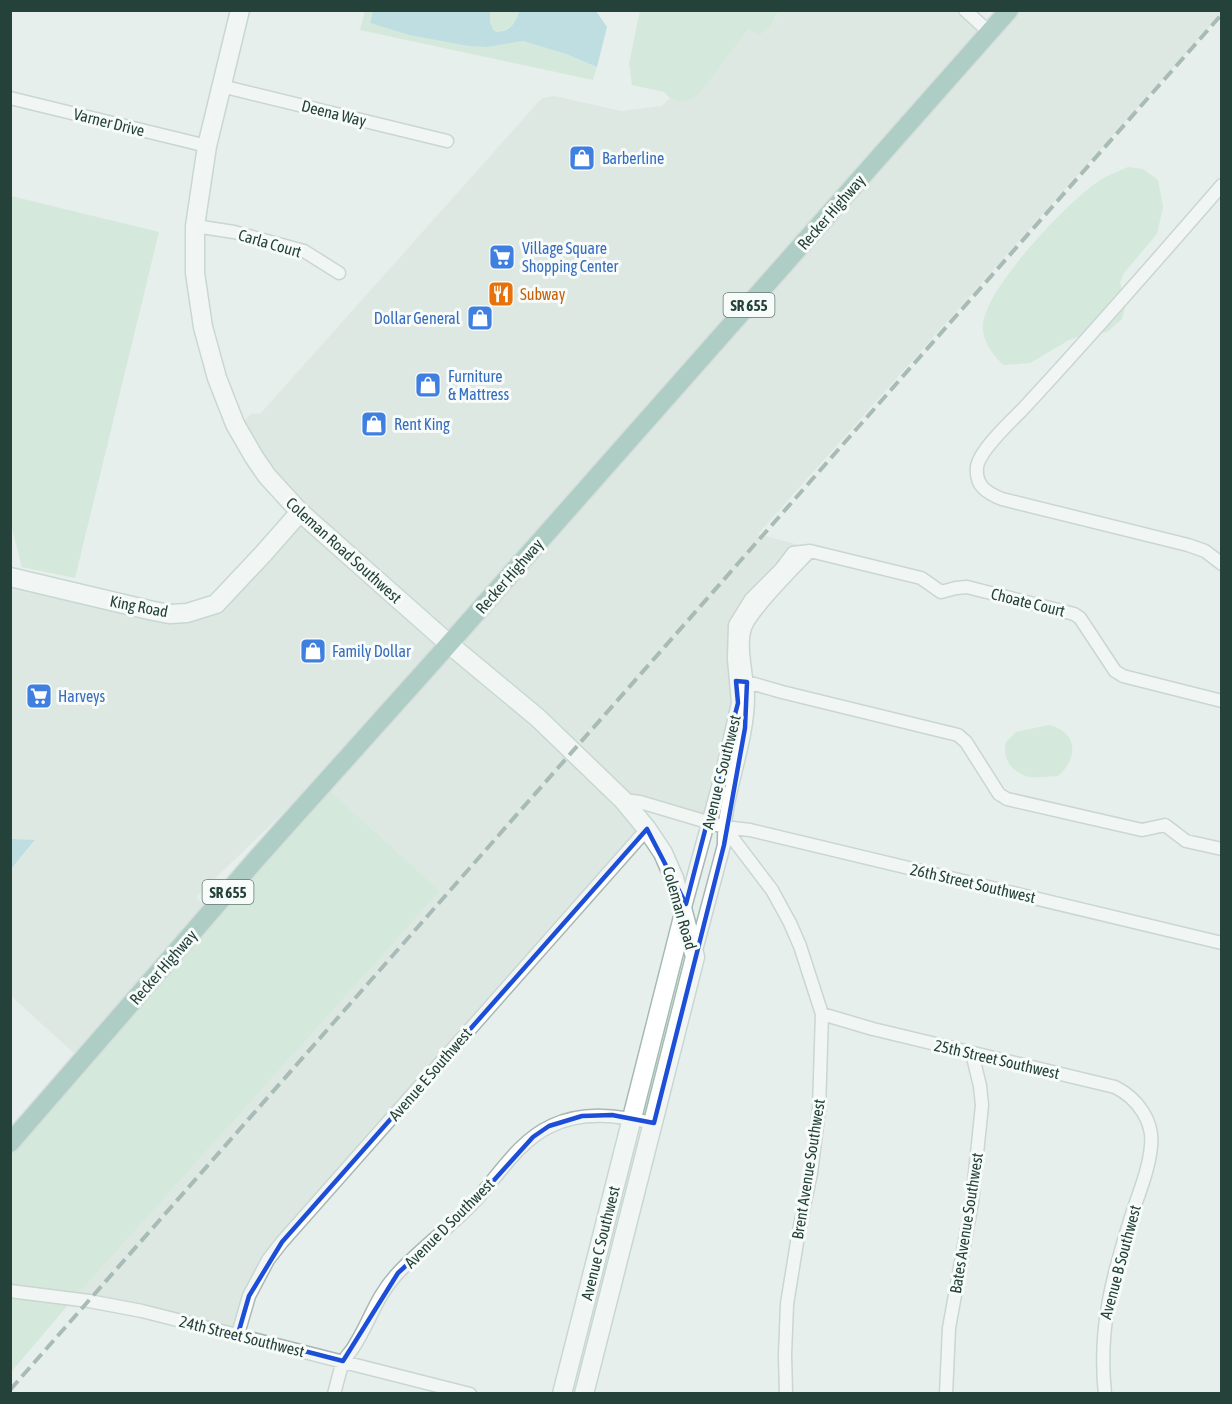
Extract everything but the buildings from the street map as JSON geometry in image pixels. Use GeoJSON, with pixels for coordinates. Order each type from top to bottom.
{"type":"FeatureCollection","features":[{"type":"Feature","properties":{"kind":"main road","name":"Recker Highway"},"geometry":{"type":"LineString","coordinates":[[10,1143],[251,865],[1009,10]]}},
{"type":"Feature","properties":{"kind":"street","name":"Coleman Road Southwest"},"geometry":{"type":"LineString","coordinates":[[240,10],[207,146],[195,226],[195,273],[203,327],[226,403],[254,458],[300,512],[449,644],[538,718],[623,800],[647,829]]}},
{"type":"Feature","properties":{"kind":"street"},"geometry":{"type":"LineString","coordinates":[[965,10],[989,33]]}},
{"type":"Feature","properties":{"kind":"street","name":"Deena Way"},"geometry":{"type":"LineString","coordinates":[[221,86],[447,141]]}},
{"type":"Feature","properties":{"kind":"street","name":"Varner Drive"},"geometry":{"type":"LineString","coordinates":[[10,98],[207,146]]}},
{"type":"Feature","properties":{"kind":"street"},"geometry":{"type":"LineString","coordinates":[[1221,185],[1077,351],[990,443],[977,465],[979,480],[986,493],[1188,544],[1205,551],[1221,564]]}},
{"type":"Feature","properties":{"kind":"street","name":"Carla Court"},"geometry":{"type":"LineString","coordinates":[[195,226],[234,232],[304,251],[339,273]]}},
{"type":"Feature","properties":{"kind":"street","name":"King Road"},"geometry":{"type":"LineString","coordinates":[[10,577],[149,610],[169,614],[187,614],[216,604],[300,512]]}},
{"type":"Feature","properties":{"kind":"street","name":"Avenue C Southwest"},"geometry":{"type":"LineString","coordinates":[[562,1394],[738,703],[746,626],[763,602],[810,551]]}},
{"type":"Feature","properties":{"kind":"street","name":"Choate Court"},"geometry":{"type":"LineString","coordinates":[[810,551],[921,578],[941,592],[967,587],[1074,614],[1080,618],[1115,671],[1132,679],[1221,701]]}},
{"type":"Feature","properties":{"kind":"street"},"geometry":{"type":"LineString","coordinates":[[741,681],[958,735],[966,742],[999,794],[1007,799],[1142,830],[1165,825],[1186,841],[1221,849]]}},
{"type":"Feature","properties":{"kind":"street","name":"Avenue C Southwest"},"geometry":{"type":"LineString","coordinates":[[584,1394],[614,1269],[654,1123],[724,845],[724,827],[745,728],[748,697],[741,681]]}},
{"type":"Feature","properties":{"kind":"street"},"geometry":{"type":"LineString","coordinates":[[623,800],[640,802],[724,827]]}},
{"type":"Feature","properties":{"kind":"street","name":"26th Street Southwest"},"geometry":{"type":"LineString","coordinates":[[724,827],[750,830],[1221,943]]}},
{"type":"Feature","properties":{"kind":"street","name":"Brent Avenue Southwest"},"geometry":{"type":"LineString","coordinates":[[724,827],[772,890],[790,923],[800,946],[822,1014],[819,1109],[811,1173],[787,1304],[786,1394]]}},
{"type":"Feature","properties":{"kind":"street","name":"Coleman Road"},"geometry":{"type":"LineString","coordinates":[[647,829],[663,853],[674,878],[695,957]]}},
{"type":"Feature","properties":{"kind":"street","name":"Avenue E Southwest"},"geometry":{"type":"LineString","coordinates":[[238,1334],[249,1296],[268,1260],[282,1242],[647,829]]}},
{"type":"Feature","properties":{"kind":"street","name":"25th Street Southwest"},"geometry":{"type":"LineString","coordinates":[[822,1014],[873,1029],[1115,1087],[1138,1104],[1145,1116],[1150,1133]]}},
{"type":"Feature","properties":{"kind":"street","name":"Bates Avenue Southwest"},"geometry":{"type":"LineString","coordinates":[[946,1394],[949,1328],[972,1202],[982,1105],[972,1053]]}},
{"type":"Feature","properties":{"kind":"street","name":"Avenue D Southwest"},"geometry":{"type":"LineString","coordinates":[[334,1394],[343,1361],[353,1349],[374,1307],[398,1273],[468,1209],[514,1156],[534,1137],[549,1126],[571,1118],[612,1115],[654,1123]]}},
{"type":"Feature","properties":{"kind":"street","name":"Avenue B Southwest"},"geometry":{"type":"LineString","coordinates":[[1105,1394],[1102,1350],[1105,1313],[1118,1260],[1148,1164],[1151,1146],[1150,1133]]}},
{"type":"Feature","properties":{"kind":"street","name":"24th Street Southwest"},"geometry":{"type":"LineString","coordinates":[[10,1291],[142,1311],[470,1394]]}},
{"type":"Feature","properties":{"kind":"highlighted area"},"geometry":{"type":"Polygon","coordinates":[[[736,681],[747,682],[745,728],[724,845],[654,1123],[612,1115],[582,1116],[549,1126],[533,1137],[468,1209],[398,1273],[343,1361],[238,1334],[249,1296],[282,1242],[647,829],[686,904],[738,703],[736,681]]]}},
{"type":"Feature","properties":{"kind":"shaded area"},"geometry":{"type":"Polygon","coordinates":[[[779,11],[956,11],[980,33],[448,635],[309,512],[273,473],[242,423],[252,413],[261,413],[542,98],[555,96],[621,111],[662,106],[670,98],[686,101],[694,98],[748,29],[753,32],[776,18],[779,11]]]}},
{"type":"Feature","properties":{"kind":"shaded area"},"geometry":{"type":"Polygon","coordinates":[[[1018,11],[1221,11],[1221,14],[758,534],[803,546],[788,550],[746,594],[729,621],[727,658],[731,702],[703,815],[642,796],[626,794],[459,644],[1018,11]]]}},
{"type":"Feature","properties":{"kind":"shaded area"},"geometry":{"type":"Polygon","coordinates":[[[301,521],[440,645],[317,780],[196,897],[206,907],[77,1056],[11,996],[11,869],[35,841],[11,839],[11,583],[188,619],[301,521]]]}},
{"type":"Feature","properties":{"kind":"shaded area"},"geometry":{"type":"Polygon","coordinates":[[[450,653],[533,722],[616,802],[616,806],[619,806],[638,829],[276,1239],[263,1255],[243,1294],[233,1327],[144,1305],[78,1294],[440,891],[328,789],[450,653]]]}},
{"type":"Feature","properties":{"kind":"green space"},"geometry":{"type":"Polygon","coordinates":[[[640,10],[779,11],[768,29],[759,35],[748,29],[702,90],[694,98],[683,102],[670,98],[664,92],[632,85],[629,63],[640,10]]]}},
{"type":"Feature","properties":{"kind":"green space"},"geometry":{"type":"Polygon","coordinates":[[[365,11],[373,11],[370,23],[409,35],[468,46],[487,47],[523,41],[566,54],[597,67],[593,80],[360,30],[365,11]]]}},
{"type":"Feature","properties":{"kind":"green space"},"geometry":{"type":"Polygon","coordinates":[[[490,11],[519,11],[510,26],[494,31],[490,23],[490,11]]]}},
{"type":"Feature","properties":{"kind":"green space"},"geometry":{"type":"Polygon","coordinates":[[[1128,167],[1143,169],[1158,180],[1163,207],[1157,234],[1124,273],[1120,282],[1125,307],[1122,319],[1107,332],[1083,335],[1069,340],[1030,363],[1004,365],[990,349],[983,330],[985,314],[995,295],[1028,250],[1068,207],[1102,179],[1128,167]]]}},
{"type":"Feature","properties":{"kind":"green space"},"geometry":{"type":"Polygon","coordinates":[[[11,196],[159,232],[75,578],[22,567],[11,525],[11,196]]]}},
{"type":"Feature","properties":{"kind":"green space"},"geometry":{"type":"Polygon","coordinates":[[[1049,725],[1066,734],[1070,740],[1072,754],[1065,769],[1058,776],[1030,777],[1018,773],[1005,754],[1006,742],[1016,732],[1049,725]]]}},
{"type":"Feature","properties":{"kind":"green space"},"geometry":{"type":"Polygon","coordinates":[[[328,789],[440,891],[78,1294],[11,1285],[11,1153],[217,920],[215,917],[328,789]]]}},
{"type":"Feature","properties":{"kind":"green space"},"geometry":{"type":"Polygon","coordinates":[[[11,1297],[68,1305],[11,1372],[11,1297]]]}},
{"type":"Feature","properties":{"kind":"water"},"geometry":{"type":"Polygon","coordinates":[[[373,11],[490,11],[490,23],[494,31],[499,32],[510,27],[519,11],[596,11],[607,27],[597,67],[566,54],[523,41],[487,47],[468,46],[409,35],[370,23],[373,11]]]}},
{"type":"Feature","properties":{"kind":"water"},"geometry":{"type":"Polygon","coordinates":[[[10,839],[35,840],[11,869],[10,839]]]}},
{"type":"Feature","properties":{"kind":"railway"},"geometry":{"type":"LineString","coordinates":[[10,1390],[1222,14]]}},
{"type":"Feature","properties":{"kind":"place","name":"Barberline"},"geometry":{"type":"Point","coordinates":[582,158]}},
{"type":"Feature","properties":{"kind":"place","name":"Village Square Shopping Center"},"geometry":{"type":"Point","coordinates":[502,257]}},
{"type":"Feature","properties":{"kind":"place","name":"Subway"},"geometry":{"type":"Point","coordinates":[501,294]}},
{"type":"Feature","properties":{"kind":"place","name":"Dollar General"},"geometry":{"type":"Point","coordinates":[480,318]}},
{"type":"Feature","properties":{"kind":"place","name":"Furniture & Mattress"},"geometry":{"type":"Point","coordinates":[428,385]}},
{"type":"Feature","properties":{"kind":"place","name":"Rent King"},"geometry":{"type":"Point","coordinates":[374,424]}},
{"type":"Feature","properties":{"kind":"place","name":"Family Dollar"},"geometry":{"type":"Point","coordinates":[313,651]}},
{"type":"Feature","properties":{"kind":"place","name":"Harveys"},"geometry":{"type":"Point","coordinates":[39,696]}}]}
